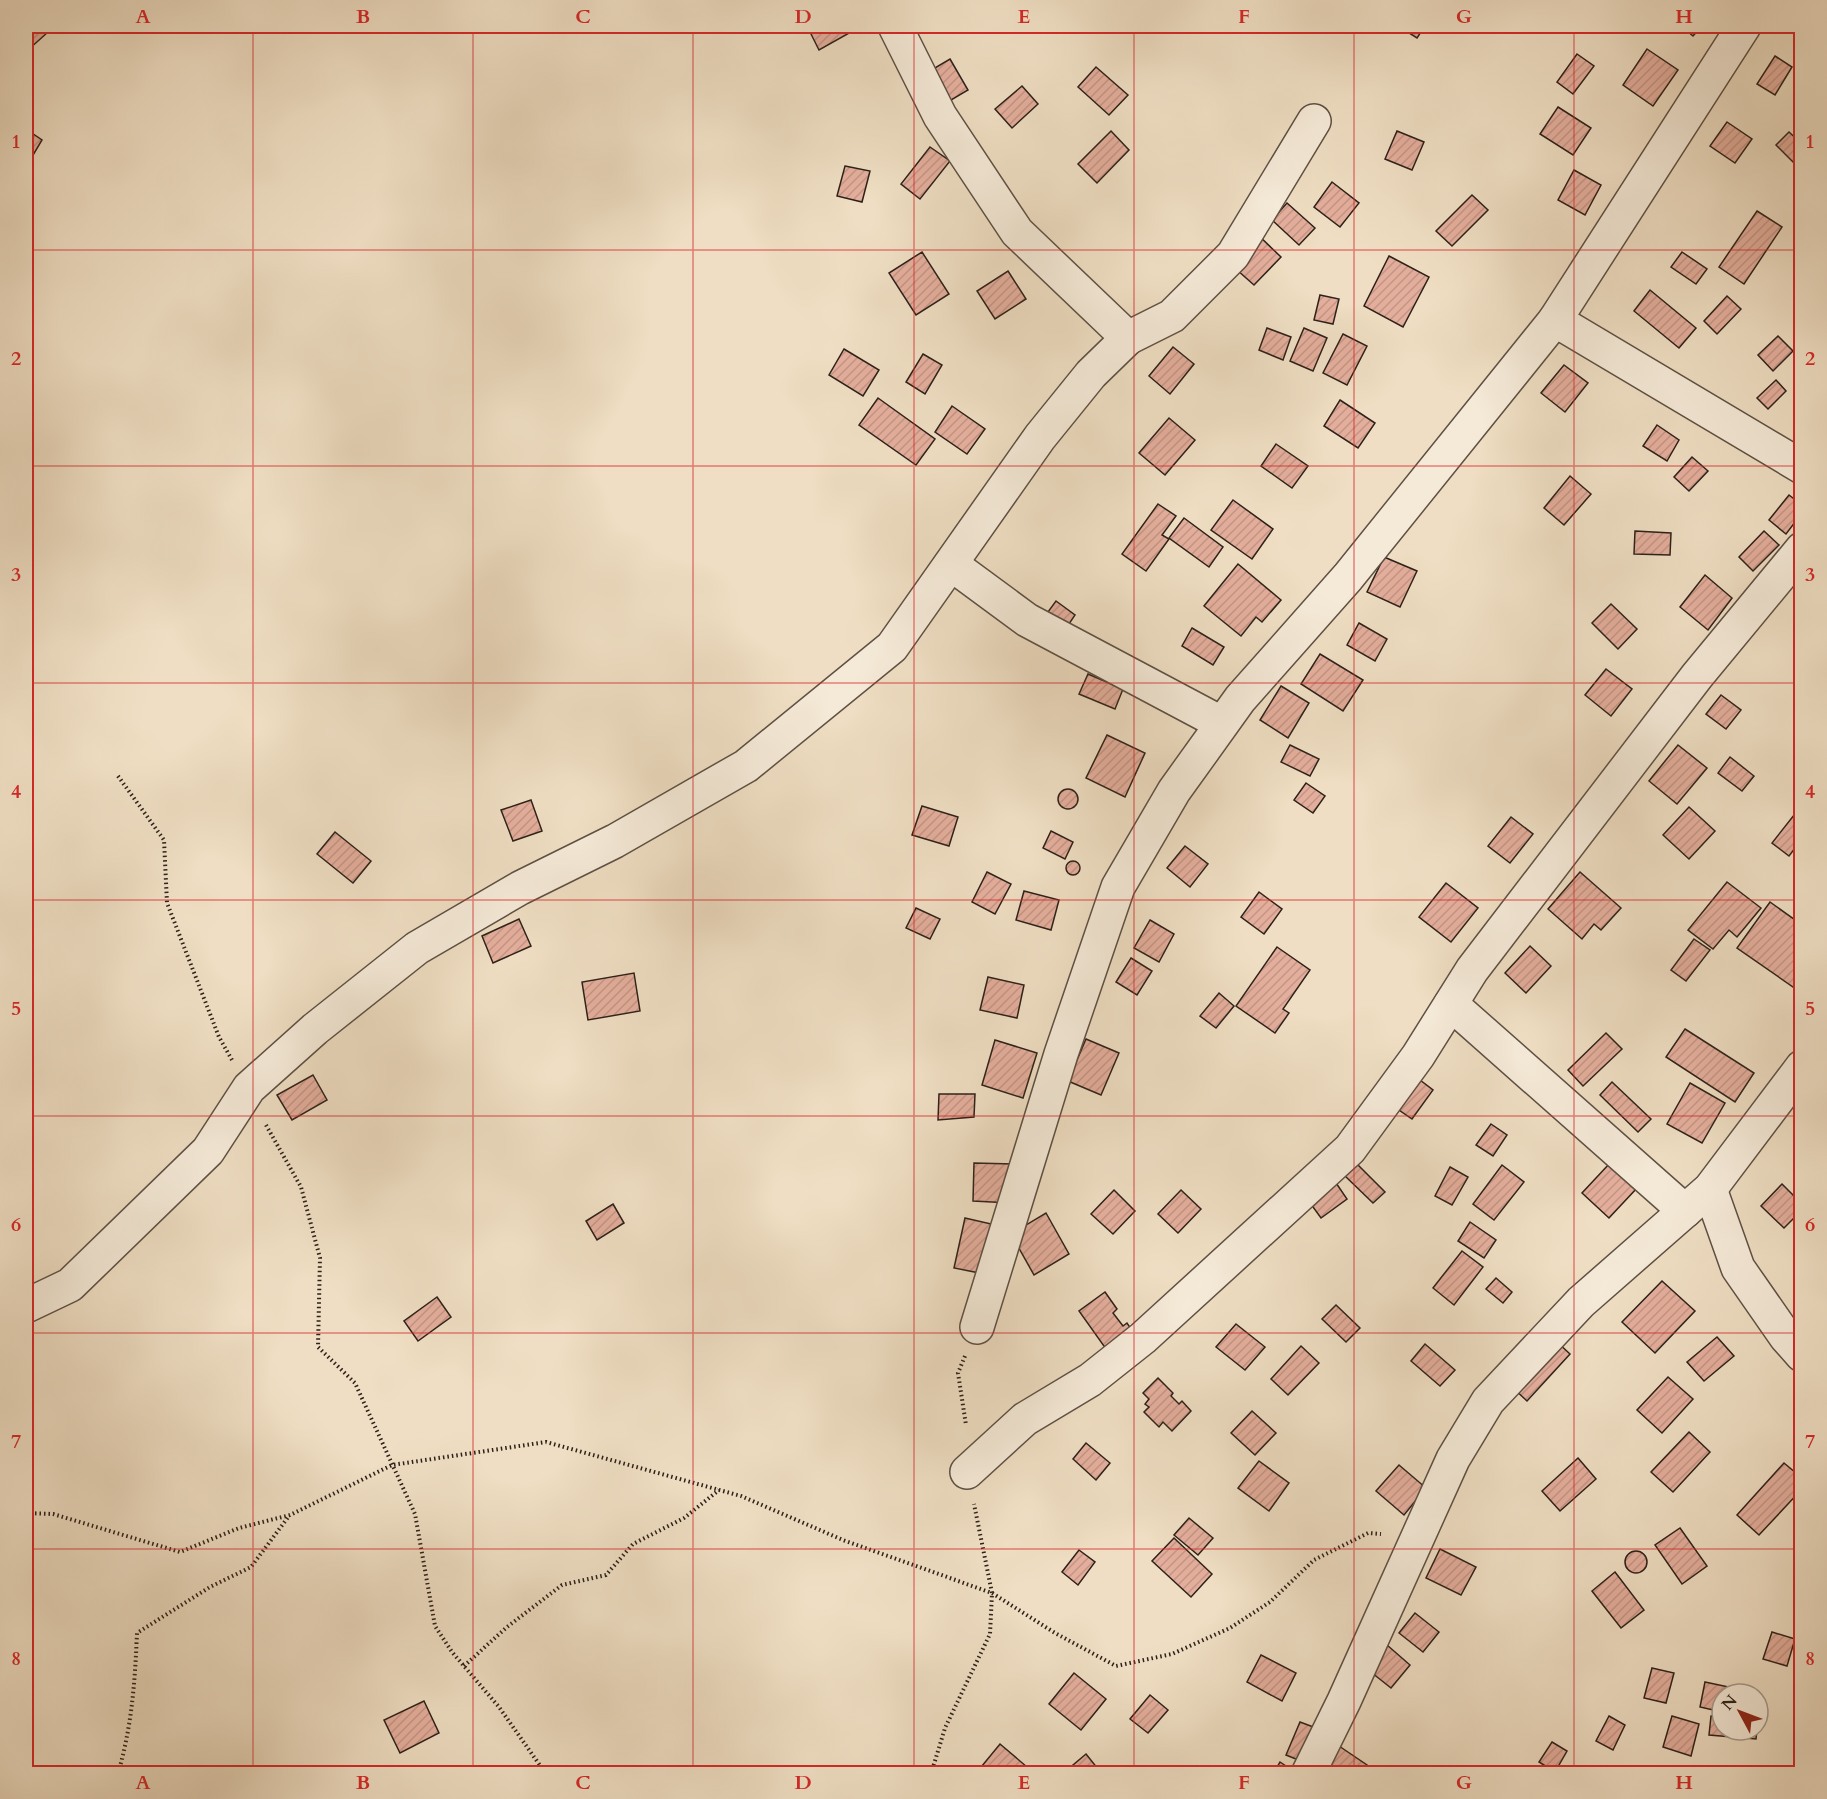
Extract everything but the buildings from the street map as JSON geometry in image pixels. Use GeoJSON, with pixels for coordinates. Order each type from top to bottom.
{"type":"FeatureCollection","features":[{"type":"Feature","properties":{"kind":"street"},"geometry":{"type":"LineString","coordinates":[[895,26],[940,116],[1017,232],[1128,338]]}},
{"type":"Feature","properties":{"kind":"street"},"geometry":{"type":"LineString","coordinates":[[977,1327],[1061,1054],[1118,887],[1174,791],[1221,723],[1348,577],[1555,320],[1744,26]]}},
{"type":"Feature","properties":{"kind":"street"},"geometry":{"type":"LineString","coordinates":[[26,1306],[70,1285],[208,1151],[249,1089],[315,1029],[417,948],[520,888],[615,841],[746,765],[892,647],[1040,437],[1091,374],[1128,338],[1172,316],[1233,255],[1314,121]]}},
{"type":"Feature","properties":{"kind":"street"},"geometry":{"type":"LineString","coordinates":[[1555,320],[1802,467]]}},
{"type":"Feature","properties":{"kind":"street"},"geometry":{"type":"LineString","coordinates":[[967,1472],[1025,1419],[1090,1380],[1143,1338],[1350,1149],[1418,1056],[1472,970],[1697,676],[1802,549]]}},
{"type":"Feature","properties":{"kind":"street"},"geometry":{"type":"LineString","coordinates":[[951,564],[1027,620],[1221,723]]}},
{"type":"Feature","properties":{"kind":"street"},"geometry":{"type":"LineString","coordinates":[[1451,1004],[1685,1211]]}},
{"type":"Feature","properties":{"kind":"street"},"geometry":{"type":"LineString","coordinates":[[1308,1773],[1453,1459],[1488,1401],[1581,1302],[1710,1189],[1802,1067]]}},
{"type":"Feature","properties":{"kind":"street"},"geometry":{"type":"LineString","coordinates":[[1710,1189],[1738,1268],[1786,1338],[1802,1355]]}},
{"type":"Feature","properties":{"kind":"path"},"geometry":{"type":"LineString","coordinates":[[118,776],[164,840],[167,903],[219,1037],[301,1187],[320,1258],[318,1347],[355,1383],[415,1514],[435,1626],[464,1666],[499,1707],[546,1773]]}},
{"type":"Feature","properties":{"kind":"path"},"geometry":{"type":"LineString","coordinates":[[931,1773],[945,1728],[990,1634],[992,1593],[967,1472],[966,1416],[958,1373],[977,1327]]}},
{"type":"Feature","properties":{"kind":"path"},"geometry":{"type":"LineString","coordinates":[[26,1513],[53,1514],[180,1552],[238,1528],[290,1515],[392,1465],[546,1442],[741,1496],[843,1540],[992,1593],[1055,1633],[1116,1666],[1172,1654],[1230,1628],[1270,1602],[1314,1560],[1368,1533],[1418,1537]]}},
{"type":"Feature","properties":{"kind":"path"},"geometry":{"type":"LineString","coordinates":[[464,1666],[507,1627],[562,1585],[606,1575],[633,1544],[684,1518],[719,1489]]}},
{"type":"Feature","properties":{"kind":"path"},"geometry":{"type":"LineString","coordinates":[[94,1773],[119,1770],[129,1735],[135,1691],[137,1633],[210,1587],[251,1567],[290,1515]]}}]}
